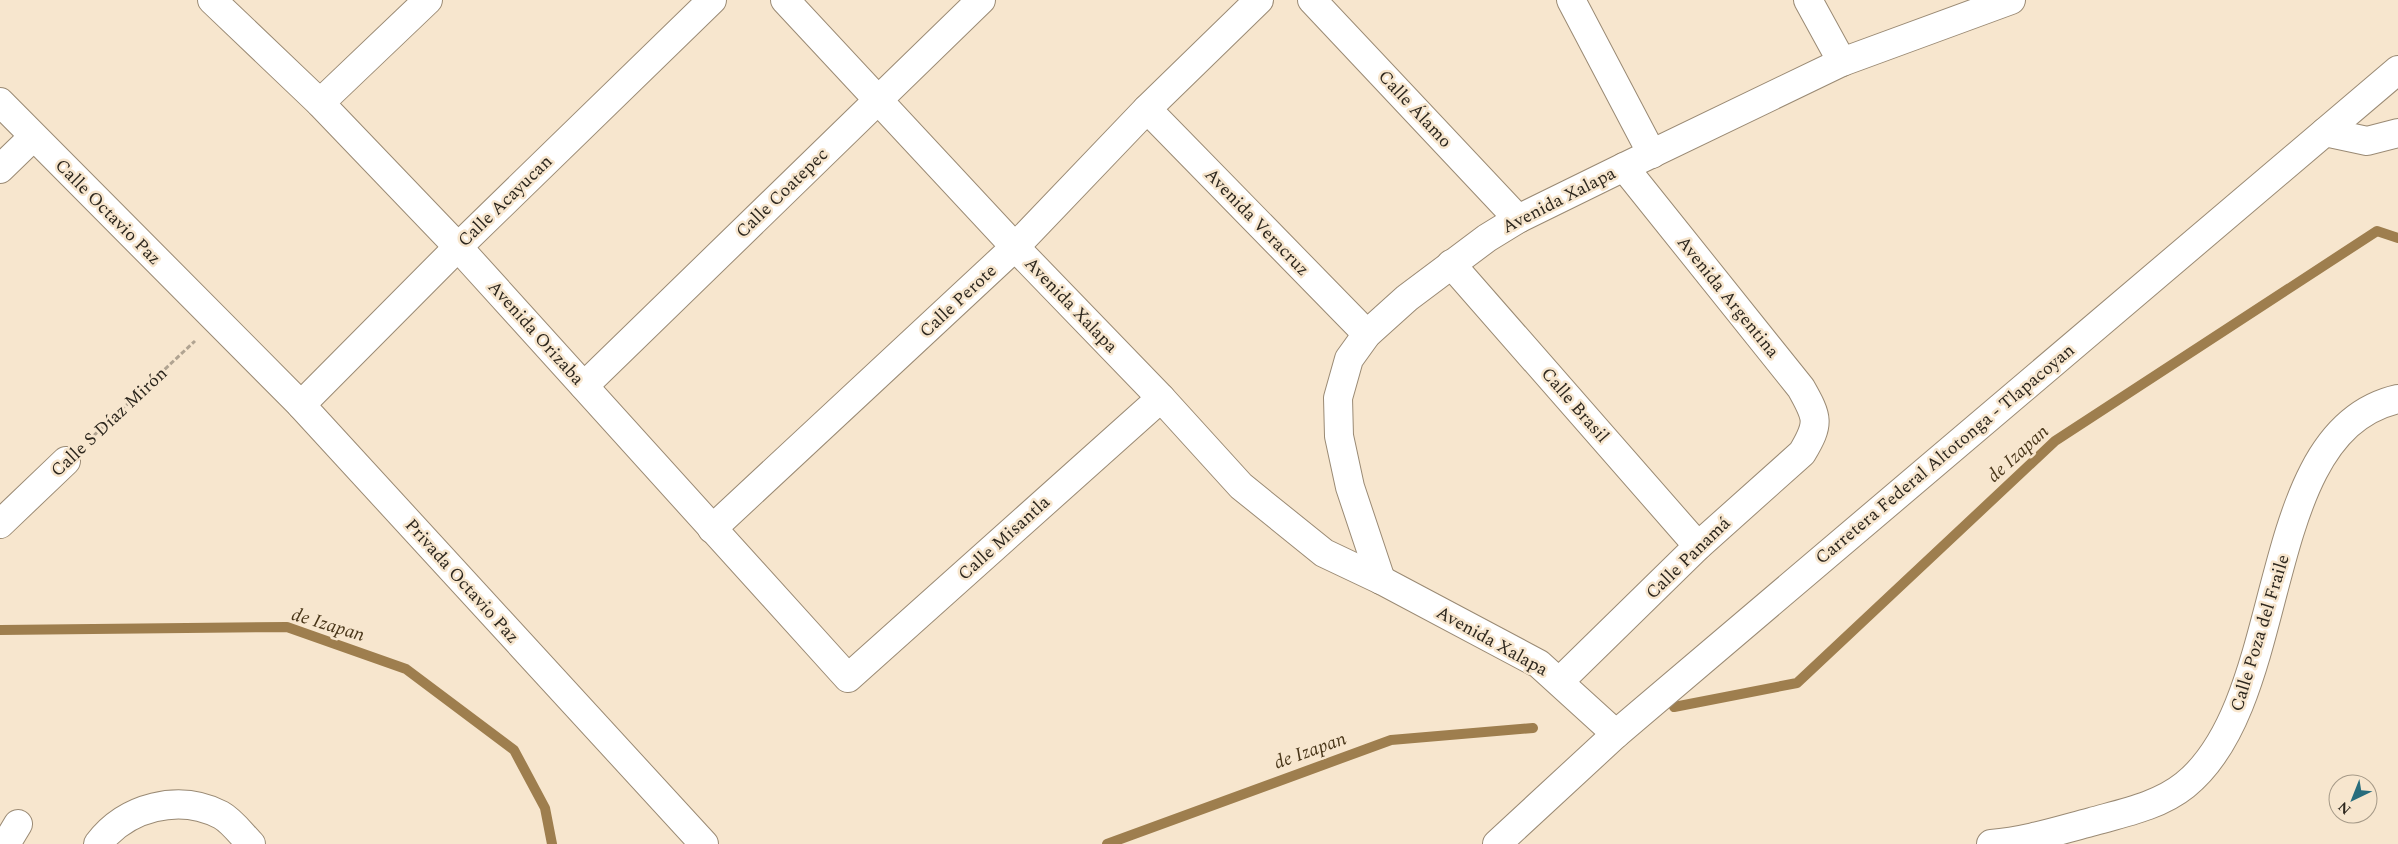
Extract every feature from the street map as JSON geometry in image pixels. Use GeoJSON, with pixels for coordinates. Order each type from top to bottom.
{"type":"FeatureCollection","features":[{"type":"Feature","properties":{"kind":"street","name":"Avenida Orizaba"},"geometry":{"type":"LineString","coordinates":[[212,0],[320,103],[458,246],[848,678]]}},
{"type":"Feature","properties":{"kind":"street"},"geometry":{"type":"LineString","coordinates":[[320,103],[428,0]]}},
{"type":"Feature","properties":{"kind":"street","name":"Calle Acayucan"},"geometry":{"type":"LineString","coordinates":[[301,405],[458,246],[712,0]]}},
{"type":"Feature","properties":{"kind":"street","name":"Avenida Xalapa"},"geometry":{"type":"LineString","coordinates":[[785,0],[1015,248],[1161,398],[1241,486],[1324,553],[1381,580],[1539,664],[1560,681],[1616,734]]}},
{"type":"Feature","properties":{"kind":"street","name":"Calle Coatepec"},"geometry":{"type":"LineString","coordinates":[[584,386],[981,0]]}},
{"type":"Feature","properties":{"kind":"street","name":"Calle Perote"},"geometry":{"type":"LineString","coordinates":[[712,529],[1015,248],[1147,109],[1259,0]]}},
{"type":"Feature","properties":{"kind":"street","name":"Calle Álamo"},"geometry":{"type":"LineString","coordinates":[[1312,0],[1518,219]]}},
{"type":"Feature","properties":{"kind":"street"},"geometry":{"type":"LineString","coordinates":[[1571,0],[1652,154]]}},
{"type":"Feature","properties":{"kind":"street"},"geometry":{"type":"LineString","coordinates":[[1808,0],[1842,62]]}},
{"type":"Feature","properties":{"kind":"street","name":"Avenida Xalapa"},"geometry":{"type":"LineString","coordinates":[[1381,580],[1350,487],[1339,436],[1338,398],[1349,359],[1367,334],[1407,298],[1451,264],[1518,219],[1842,62],[2010,0]]}},
{"type":"Feature","properties":{"kind":"street","name":"Carretera Federal Altotonga - Tlapacoyan"},"geometry":{"type":"LineString","coordinates":[[1497,844],[1616,734],[2398,70]]}},
{"type":"Feature","properties":{"kind":"street","name":"Calle Octavio Paz"},"geometry":{"type":"LineString","coordinates":[[0,102],[218,321]]}},
{"type":"Feature","properties":{"kind":"street","name":"Avenida Veracruz"},"geometry":{"type":"LineString","coordinates":[[1147,109],[1367,334]]}},
{"type":"Feature","properties":{"kind":"street"},"geometry":{"type":"LineString","coordinates":[[2325,132],[2367,141],[2398,133]]}},
{"type":"Feature","properties":{"kind":"street"},"geometry":{"type":"LineString","coordinates":[[0,169],[33,137]]}},
{"type":"Feature","properties":{"kind":"street","name":"Avenida Argentina"},"geometry":{"type":"LineString","coordinates":[[1624,167],[1801,388],[1815,413],[1814,434]]}},
{"type":"Feature","properties":{"kind":"street","name":"Calle Brasil"},"geometry":{"type":"LineString","coordinates":[[1451,264],[1698,546]]}},
{"type":"Feature","properties":{"kind":"street","name":"Privada Octavio Paz"},"geometry":{"type":"LineString","coordinates":[[218,321],[301,405],[704,844]]}},
{"type":"Feature","properties":{"kind":"street","name":"Calle Misantla"},"geometry":{"type":"LineString","coordinates":[[848,678],[1161,398]]}},
{"type":"Feature","properties":{"kind":"street","name":"Calle Poza del Fraile"},"geometry":{"type":"LineString","coordinates":[[1991,844],[2022,841],[2156,802],[2185,785],[2208,760],[2227,732],[2245,692],[2297,508],[2315,465],[2333,440],[2362,414],[2398,399]]}},
{"type":"Feature","properties":{"kind":"street","name":"Calle Panamá"},"geometry":{"type":"LineString","coordinates":[[1560,681],[1698,546],[1802,453],[1814,434]]}},
{"type":"Feature","properties":{"kind":"street","name":"Calle S Díaz Mirón"},"geometry":{"type":"LineString","coordinates":[[0,524],[66,461]]}},
{"type":"Feature","properties":{"kind":"street"},"geometry":{"type":"LineString","coordinates":[[98,844],[114,826],[133,814],[179,803],[202,807],[223,816],[251,844]]}},
{"type":"Feature","properties":{"kind":"path","name":"Calle S Díaz Mirón"},"geometry":{"type":"LineString","coordinates":[[66,461],[218,321]]}},
{"type":"Feature","properties":{"kind":"waterway","name":"de Izapan"},"geometry":{"type":"LineString","coordinates":[[1674,707],[1797,683],[2055,441],[2377,231],[2398,238]]}},
{"type":"Feature","properties":{"kind":"waterway","name":"de Izapan"},"geometry":{"type":"LineString","coordinates":[[0,630],[287,627],[406,669],[514,750],[545,808],[552,844]]}},
{"type":"Feature","properties":{"kind":"waterway","name":"de Izapan"},"geometry":{"type":"LineString","coordinates":[[1107,844],[1391,740],[1533,728]]}}]}
